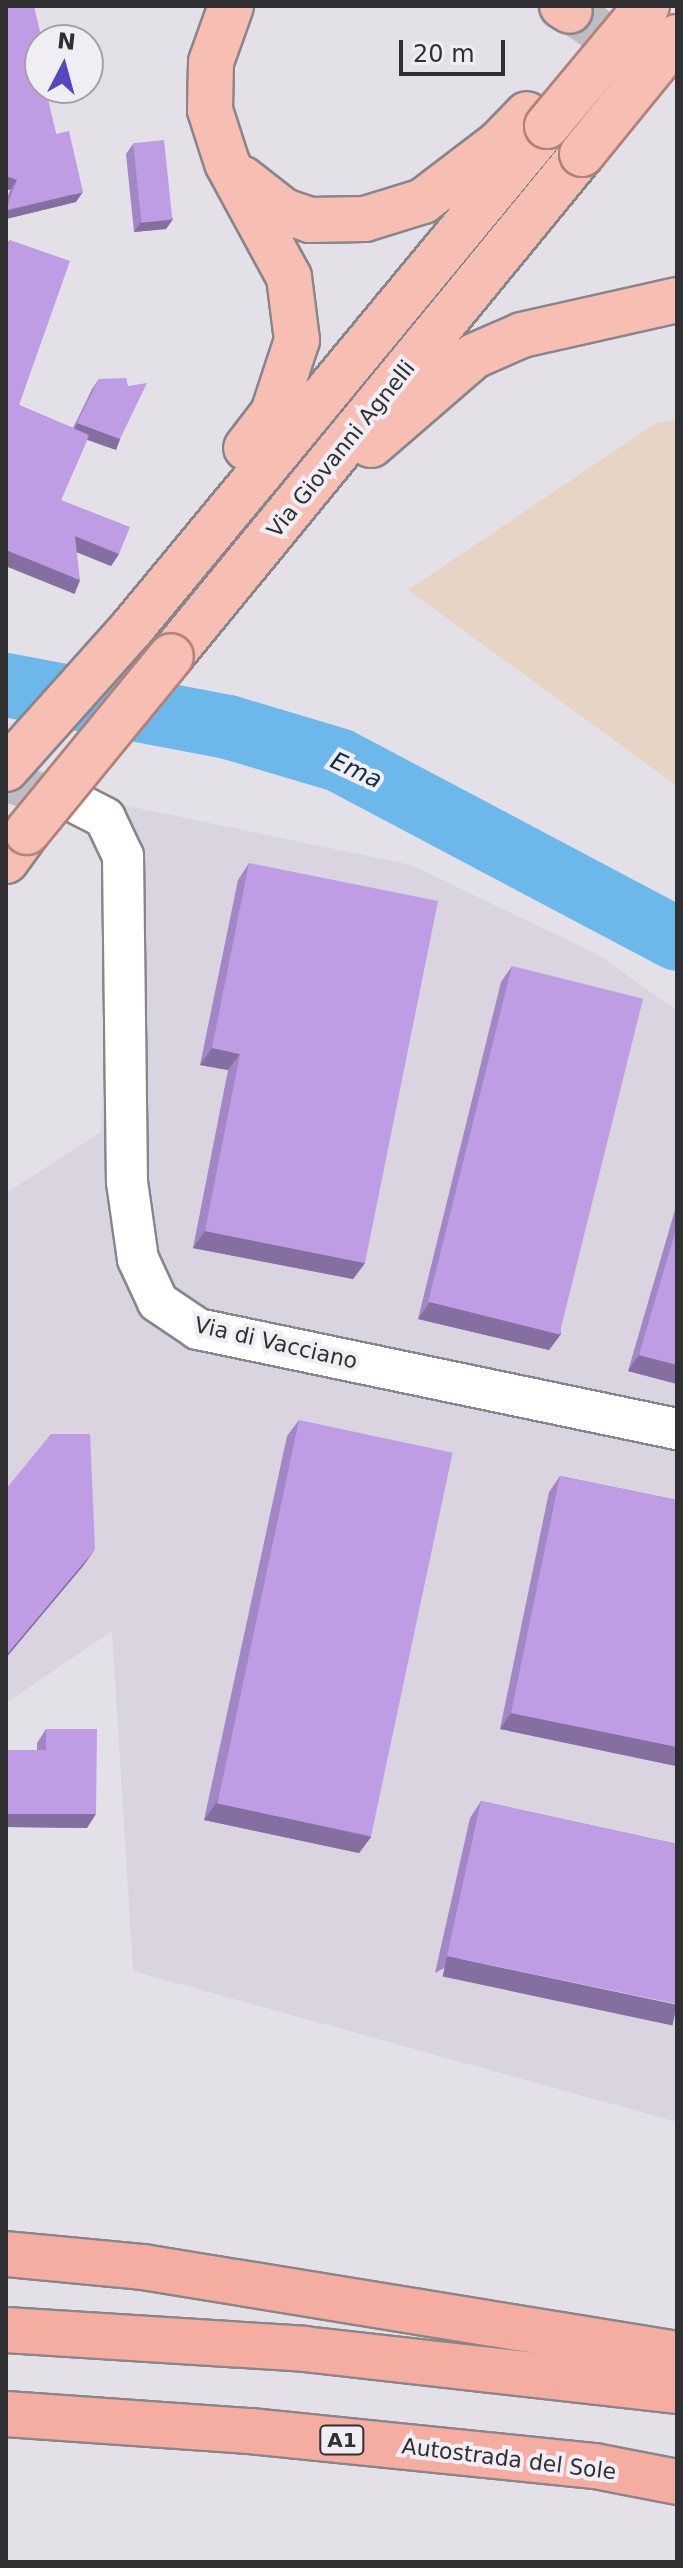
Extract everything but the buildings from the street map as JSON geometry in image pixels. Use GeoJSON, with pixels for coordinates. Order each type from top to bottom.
{"type":"FeatureCollection","features":[{"type":"Feature","properties":{"kind":"highway"},"geometry":{"type":"LineString","coordinates":[[179,569],[223,480],[273,413],[297,340],[289,277],[227,163],[215,134],[208,85],[218,34],[231,6]]}},
{"type":"Feature","properties":{"kind":"highway"},"geometry":{"type":"LineString","coordinates":[[6,769],[132,628],[538,119],[639,6]]}},
{"type":"Feature","properties":{"kind":"highway"},"geometry":{"type":"LineString","coordinates":[[227,163],[284,211],[310,220],[365,219],[423,201],[499,143],[538,119],[647,6]]}},
{"type":"Feature","properties":{"kind":"highway","name":"Via Giovanni Agnelli"},"geometry":{"type":"LineString","coordinates":[[17,847],[677,37]]}},
{"type":"Feature","properties":{"kind":"highway"},"geometry":{"type":"LineString","coordinates":[[271,535],[474,356],[522,335],[677,300]]}},
{"type":"Feature","properties":{"kind":"highway"},"geometry":{"type":"LineString","coordinates":[[6,2254],[143,2267],[677,2354]]}},
{"type":"Feature","properties":{"kind":"highway"},"geometry":{"type":"LineString","coordinates":[[6,2330],[304,2349],[677,2391]]}},
{"type":"Feature","properties":{"kind":"highway","name":"Autostrada del Sole"},"geometry":{"type":"LineString","coordinates":[[6,2414],[250,2431],[595,2466],[677,2482]]}},
{"type":"Feature","properties":{"kind":"street","name":"Via di Vacciano"},"geometry":{"type":"LineString","coordinates":[[80,805],[105,818],[123,856],[127,1182],[135,1247],[158,1302],[198,1329],[677,1429]]}},
{"type":"Feature","properties":{"kind":"shaded area"},"geometry":{"type":"Polygon","coordinates":[[[677,419],[677,786],[408,590],[656,423],[677,419]]]}},
{"type":"Feature","properties":{"kind":"shaded area"},"geometry":{"type":"Polygon","coordinates":[[[113,803],[411,865],[599,955],[677,1011],[677,2122],[133,1971],[112,1631],[6,1703],[6,1193],[101,1132],[113,803]]]}},
{"type":"Feature","properties":{"kind":"waterway","name":"Ema"},"geometry":{"type":"LineString","coordinates":[[6,685],[228,727],[339,760],[677,939]]}},
{"type":"Feature","properties":{"kind":"tunnel"},"geometry":{"type":"LineString","coordinates":[[570,11],[677,85]]}},
{"type":"Feature","properties":{"kind":"tunnel"},"geometry":{"type":"LineString","coordinates":[[6,782],[80,805]]}}]}
